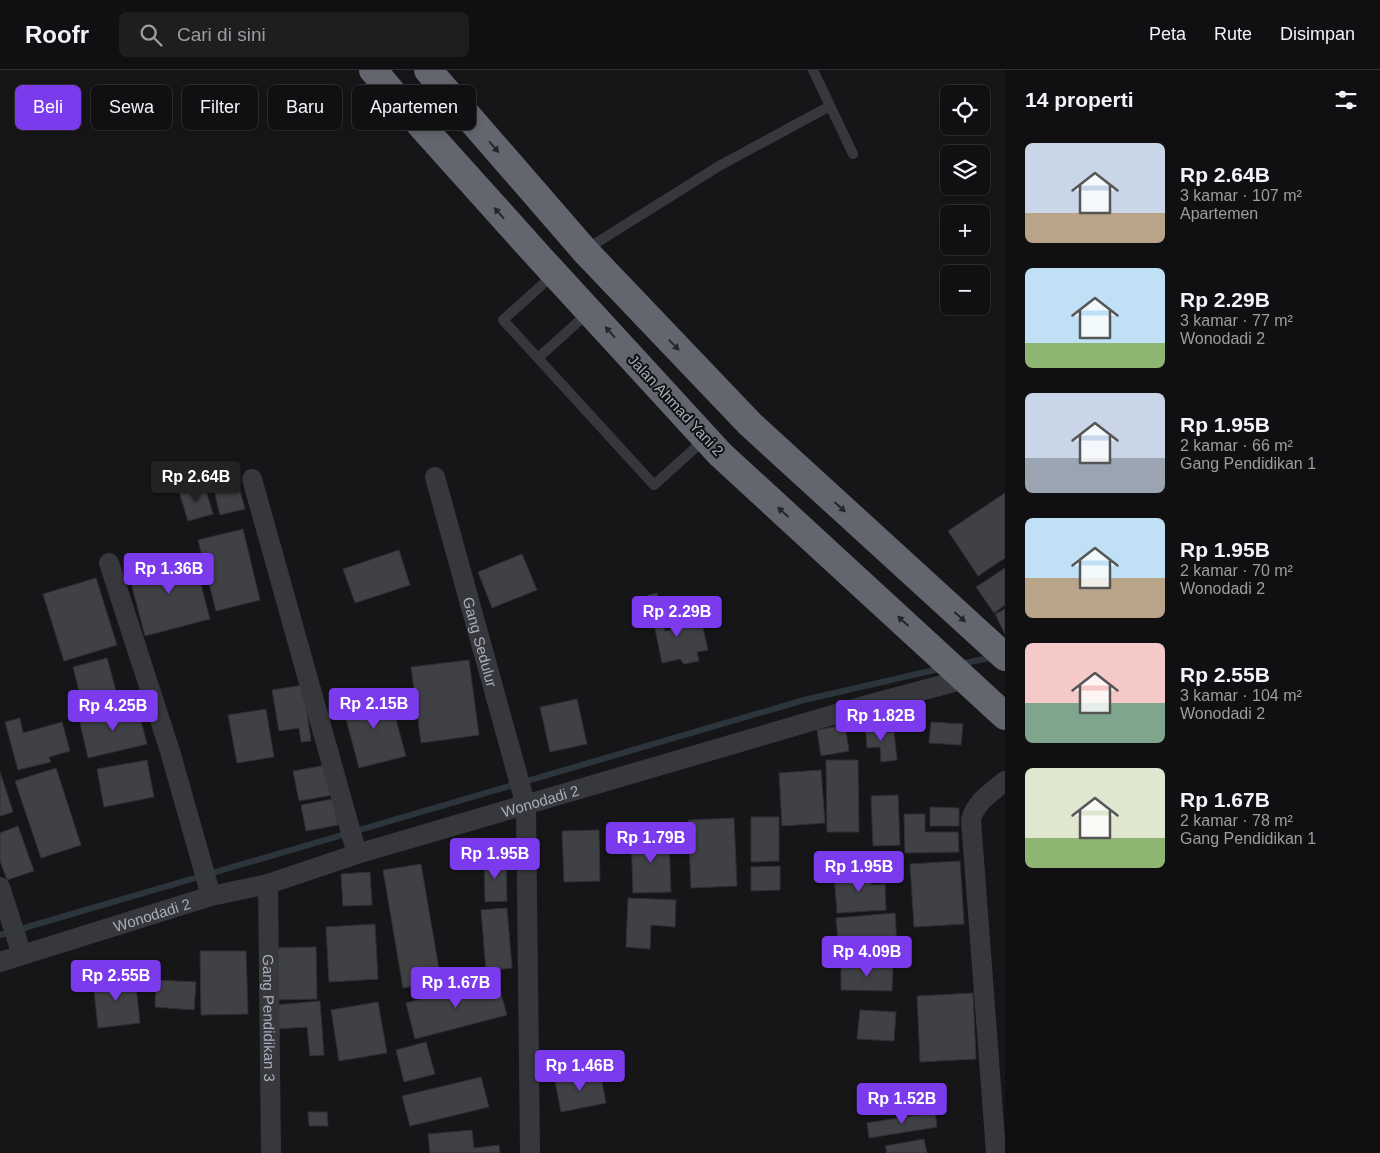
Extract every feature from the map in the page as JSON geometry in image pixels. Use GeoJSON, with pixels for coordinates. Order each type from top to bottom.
{"type":"FeatureCollection","features":[{"type":"Feature","properties":{"kind":"highway","name":"Jalan Ahmad Yani 2"},"geometry":{"type":"LineString","coordinates":[[373,70],[555,273],[728,461],[1005,716]]}},
{"type":"Feature","properties":{"kind":"highway"},"geometry":{"type":"LineString","coordinates":[[428,70],[585,251],[750,424],[996,649]]}},
{"type":"Feature","properties":{"kind":"street","name":"Gang Sedulur"},"geometry":{"type":"LineString","coordinates":[[435,477],[526,806],[530,1153]]}},
{"type":"Feature","properties":{"kind":"street"},"geometry":{"type":"LineString","coordinates":[[252,479],[357,854]]}},
{"type":"Feature","properties":{"kind":"street"},"geometry":{"type":"LineString","coordinates":[[109,563],[170,750],[211,896]]}},
{"type":"Feature","properties":{"kind":"street","name":"Wonodadi 2"},"geometry":{"type":"LineString","coordinates":[[0,962],[211,896],[268,884],[357,854],[526,806],[963,676]]}},
{"type":"Feature","properties":{"kind":"street"},"geometry":{"type":"LineString","coordinates":[[996,1153],[971,820],[972,814],[982,800],[1005,781]]}},
{"type":"Feature","properties":{"kind":"street","name":"Gang Pendidikan 3"},"geometry":{"type":"LineString","coordinates":[[268,884],[271,1153]]}},
{"type":"Feature","properties":{"kind":"street"},"geometry":{"type":"LineString","coordinates":[[0,887],[22,955]]}},
{"type":"Feature","properties":{"kind":"lane"},"geometry":{"type":"LineString","coordinates":[[813,70],[853,154]]}},
{"type":"Feature","properties":{"kind":"lane"},"geometry":{"type":"LineString","coordinates":[[585,251],[719,166],[830,106]]}},
{"type":"Feature","properties":{"kind":"lane"},"geometry":{"type":"LineString","coordinates":[[555,273],[503,320],[654,485],[706,438]]}},
{"type":"Feature","properties":{"kind":"lane"},"geometry":{"type":"LineString","coordinates":[[538,358],[590,311]]}},
{"type":"Feature","properties":{"kind":"building"},"geometry":{"type":"Polygon","coordinates":[[[236,476],[245,509],[220,515],[212,482],[236,476]]]}},
{"type":"Feature","properties":{"kind":"building"},"geometry":{"type":"Polygon","coordinates":[[[204,484],[213,514],[188,521],[179,492],[204,484]]]}},
{"type":"Feature","properties":{"kind":"building"},"geometry":{"type":"Polygon","coordinates":[[[1005,493],[1005,558],[978,576],[948,531],[1005,493]]]}},
{"type":"Feature","properties":{"kind":"building"},"geometry":{"type":"Polygon","coordinates":[[[243,529],[260,600],[216,611],[198,540],[243,529]]]}},
{"type":"Feature","properties":{"kind":"building"},"geometry":{"type":"Polygon","coordinates":[[[399,550],[410,585],[355,603],[343,569],[399,550]]]}},
{"type":"Feature","properties":{"kind":"building"},"geometry":{"type":"Polygon","coordinates":[[[522,554],[537,590],[492,608],[478,572],[522,554]]]}},
{"type":"Feature","properties":{"kind":"building"},"geometry":{"type":"Polygon","coordinates":[[[193,555],[210,619],[145,636],[128,571],[193,555]]]}},
{"type":"Feature","properties":{"kind":"building"},"geometry":{"type":"Polygon","coordinates":[[[1005,568],[1005,605],[994,613],[976,587],[1005,568]]]}},
{"type":"Feature","properties":{"kind":"building"},"geometry":{"type":"Polygon","coordinates":[[[96,578],[117,645],[64,661],[43,594],[96,578]]]}},
{"type":"Feature","properties":{"kind":"building"},"geometry":{"type":"Polygon","coordinates":[[[657,593],[665,631],[702,624],[708,650],[697,652],[699,661],[684,664],[680,659],[662,663],[648,595],[657,593]]]}},
{"type":"Feature","properties":{"kind":"building"},"geometry":{"type":"Polygon","coordinates":[[[1005,609],[1005,634],[995,614],[1005,609]]]}},
{"type":"Feature","properties":{"kind":"building"},"geometry":{"type":"Polygon","coordinates":[[[107,658],[116,691],[81,699],[73,667],[107,658]]]}},
{"type":"Feature","properties":{"kind":"building"},"geometry":{"type":"Polygon","coordinates":[[[469,660],[479,735],[421,743],[411,667],[469,660]]]}},
{"type":"Feature","properties":{"kind":"building"},"geometry":{"type":"Polygon","coordinates":[[[303,685],[311,741],[301,742],[299,728],[279,731],[272,690],[303,685]]]}},
{"type":"Feature","properties":{"kind":"building"},"geometry":{"type":"Polygon","coordinates":[[[388,691],[406,756],[359,768],[342,704],[388,691]]]}},
{"type":"Feature","properties":{"kind":"building"},"geometry":{"type":"Polygon","coordinates":[[[577,699],[587,744],[550,752],[540,707],[577,699]]]}},
{"type":"Feature","properties":{"kind":"building"},"geometry":{"type":"Polygon","coordinates":[[[137,705],[147,744],[88,758],[79,719],[137,705]]]}},
{"type":"Feature","properties":{"kind":"building"},"geometry":{"type":"Polygon","coordinates":[[[266,709],[274,757],[237,763],[228,715],[266,709]]]}},
{"type":"Feature","properties":{"kind":"building"},"geometry":{"type":"Polygon","coordinates":[[[20,718],[23,733],[62,722],[70,751],[49,757],[51,762],[18,770],[5,722],[20,718]]]}},
{"type":"Feature","properties":{"kind":"building"},"geometry":{"type":"Polygon","coordinates":[[[878,721],[879,733],[894,732],[897,760],[881,762],[880,747],[867,748],[865,722],[878,721]]]}},
{"type":"Feature","properties":{"kind":"building"},"geometry":{"type":"Polygon","coordinates":[[[931,722],[963,724],[961,745],[929,743],[931,722]]]}},
{"type":"Feature","properties":{"kind":"building"},"geometry":{"type":"Polygon","coordinates":[[[845,725],[849,751],[821,756],[817,730],[845,725]]]}},
{"type":"Feature","properties":{"kind":"building"},"geometry":{"type":"Polygon","coordinates":[[[147,760],[154,797],[104,807],[97,769],[147,760]]]}},
{"type":"Feature","properties":{"kind":"building"},"geometry":{"type":"Polygon","coordinates":[[[826,760],[858,760],[859,832],[827,832],[826,760]]]}},
{"type":"Feature","properties":{"kind":"building"},"geometry":{"type":"Polygon","coordinates":[[[327,765],[333,795],[299,801],[293,771],[327,765]]]}},
{"type":"Feature","properties":{"kind":"building"},"geometry":{"type":"Polygon","coordinates":[[[56,768],[81,845],[41,858],[15,781],[56,768]]]}},
{"type":"Feature","properties":{"kind":"building"},"geometry":{"type":"Polygon","coordinates":[[[821,770],[825,823],[782,826],[779,773],[821,770]]]}},
{"type":"Feature","properties":{"kind":"building"},"geometry":{"type":"Polygon","coordinates":[[[0,772],[13,812],[0,816],[0,772]]]}},
{"type":"Feature","properties":{"kind":"building"},"geometry":{"type":"Polygon","coordinates":[[[898,795],[900,845],[873,846],[871,796],[898,795]]]}},
{"type":"Feature","properties":{"kind":"building"},"geometry":{"type":"Polygon","coordinates":[[[333,799],[338,825],[306,831],[301,805],[333,799]]]}},
{"type":"Feature","properties":{"kind":"building"},"geometry":{"type":"Polygon","coordinates":[[[930,807],[959,808],[959,826],[930,826],[930,807]]]}},
{"type":"Feature","properties":{"kind":"building"},"geometry":{"type":"Polygon","coordinates":[[[904,814],[925,814],[925,832],[958,832],[959,852],[905,853],[904,814]]]}},
{"type":"Feature","properties":{"kind":"building"},"geometry":{"type":"Polygon","coordinates":[[[751,817],[779,817],[779,861],[751,862],[751,817]]]}},
{"type":"Feature","properties":{"kind":"building"},"geometry":{"type":"Polygon","coordinates":[[[734,818],[737,886],[691,888],[688,820],[734,818]]]}},
{"type":"Feature","properties":{"kind":"building"},"geometry":{"type":"Polygon","coordinates":[[[18,826],[34,871],[7,880],[0,861],[0,833],[18,826]]]}},
{"type":"Feature","properties":{"kind":"building"},"geometry":{"type":"Polygon","coordinates":[[[599,830],[600,881],[564,882],[562,831],[599,830]]]}},
{"type":"Feature","properties":{"kind":"building"},"geometry":{"type":"Polygon","coordinates":[[[669,835],[671,892],[633,893],[631,836],[669,835]]]}},
{"type":"Feature","properties":{"kind":"building"},"geometry":{"type":"Polygon","coordinates":[[[484,859],[506,859],[507,901],[485,902],[484,859]]]}},
{"type":"Feature","properties":{"kind":"building"},"geometry":{"type":"Polygon","coordinates":[[[960,861],[964,924],[914,927],[910,864],[960,861]]]}},
{"type":"Feature","properties":{"kind":"building"},"geometry":{"type":"Polygon","coordinates":[[[421,864],[441,981],[403,988],[383,870],[421,864]]]}},
{"type":"Feature","properties":{"kind":"building"},"geometry":{"type":"Polygon","coordinates":[[[780,866],[780,890],[751,891],[751,867],[780,866]]]}},
{"type":"Feature","properties":{"kind":"building"},"geometry":{"type":"Polygon","coordinates":[[[370,872],[372,905],[343,906],[341,874],[370,872]]]}},
{"type":"Feature","properties":{"kind":"building"},"geometry":{"type":"Polygon","coordinates":[[[871,872],[871,885],[885,884],[886,910],[837,913],[834,874],[871,872]]]}},
{"type":"Feature","properties":{"kind":"building"},"geometry":{"type":"Polygon","coordinates":[[[628,898],[676,900],[675,927],[651,925],[650,949],[626,947],[628,898]]]}},
{"type":"Feature","properties":{"kind":"building"},"geometry":{"type":"Polygon","coordinates":[[[507,908],[512,968],[486,971],[481,910],[507,908]]]}},
{"type":"Feature","properties":{"kind":"building"},"geometry":{"type":"Polygon","coordinates":[[[895,913],[897,945],[839,951],[836,918],[895,913]]]}},
{"type":"Feature","properties":{"kind":"building"},"geometry":{"type":"Polygon","coordinates":[[[375,924],[378,979],[329,982],[326,927],[375,924]]]}},
{"type":"Feature","properties":{"kind":"building"},"geometry":{"type":"Polygon","coordinates":[[[316,947],[317,999],[273,1000],[273,948],[316,947]]]}},
{"type":"Feature","properties":{"kind":"building"},"geometry":{"type":"Polygon","coordinates":[[[200,951],[246,951],[248,1014],[201,1015],[200,951]]]}},
{"type":"Feature","properties":{"kind":"building"},"geometry":{"type":"Polygon","coordinates":[[[841,965],[893,966],[892,991],[841,990],[841,965]]]}},
{"type":"Feature","properties":{"kind":"building"},"geometry":{"type":"Polygon","coordinates":[[[135,977],[140,1023],[98,1028],[93,981],[135,977]]]}},
{"type":"Feature","properties":{"kind":"building"},"geometry":{"type":"Polygon","coordinates":[[[497,979],[507,1015],[415,1039],[406,1003],[497,979]]]}},
{"type":"Feature","properties":{"kind":"building"},"geometry":{"type":"Polygon","coordinates":[[[156,980],[196,982],[194,1010],[155,1007],[156,980]]]}},
{"type":"Feature","properties":{"kind":"building"},"geometry":{"type":"Polygon","coordinates":[[[973,993],[976,1059],[920,1062],[917,996],[973,993]]]}},
{"type":"Feature","properties":{"kind":"building"},"geometry":{"type":"Polygon","coordinates":[[[320,1001],[324,1055],[310,1056],[307,1027],[276,1029],[275,1005],[320,1001]]]}},
{"type":"Feature","properties":{"kind":"building"},"geometry":{"type":"Polygon","coordinates":[[[378,1002],[387,1053],[339,1061],[331,1010],[378,1002]]]}},
{"type":"Feature","properties":{"kind":"building"},"geometry":{"type":"Polygon","coordinates":[[[860,1010],[896,1012],[894,1041],[857,1039],[860,1010]]]}},
{"type":"Feature","properties":{"kind":"building"},"geometry":{"type":"Polygon","coordinates":[[[426,1042],[435,1074],[404,1082],[396,1050],[426,1042]]]}},
{"type":"Feature","properties":{"kind":"building"},"geometry":{"type":"Polygon","coordinates":[[[600,1072],[606,1103],[561,1112],[555,1081],[600,1072]]]}},
{"type":"Feature","properties":{"kind":"building"},"geometry":{"type":"Polygon","coordinates":[[[481,1077],[489,1107],[410,1126],[402,1096],[481,1077]]]}},
{"type":"Feature","properties":{"kind":"building"},"geometry":{"type":"Polygon","coordinates":[[[308,1112],[327,1112],[328,1126],[309,1126],[308,1112]]]}},
{"type":"Feature","properties":{"kind":"building"},"geometry":{"type":"Polygon","coordinates":[[[935,1112],[937,1127],[869,1138],[867,1123],[935,1112]]]}},
{"type":"Feature","properties":{"kind":"building"},"geometry":{"type":"Polygon","coordinates":[[[472,1130],[474,1148],[499,1145],[500,1153],[430,1153],[428,1134],[472,1130]]]}},
{"type":"Feature","properties":{"kind":"building"},"geometry":{"type":"Polygon","coordinates":[[[924,1139],[927,1153],[887,1153],[885,1146],[924,1139]]]}},
{"type":"Feature","properties":{"kind":"waterway"},"geometry":{"type":"LineString","coordinates":[[960,664],[994,657]]}},
{"type":"Feature","properties":{"kind":"waterway"},"geometry":{"type":"LineString","coordinates":[[0,935],[804,700],[943,668]]}}]}
